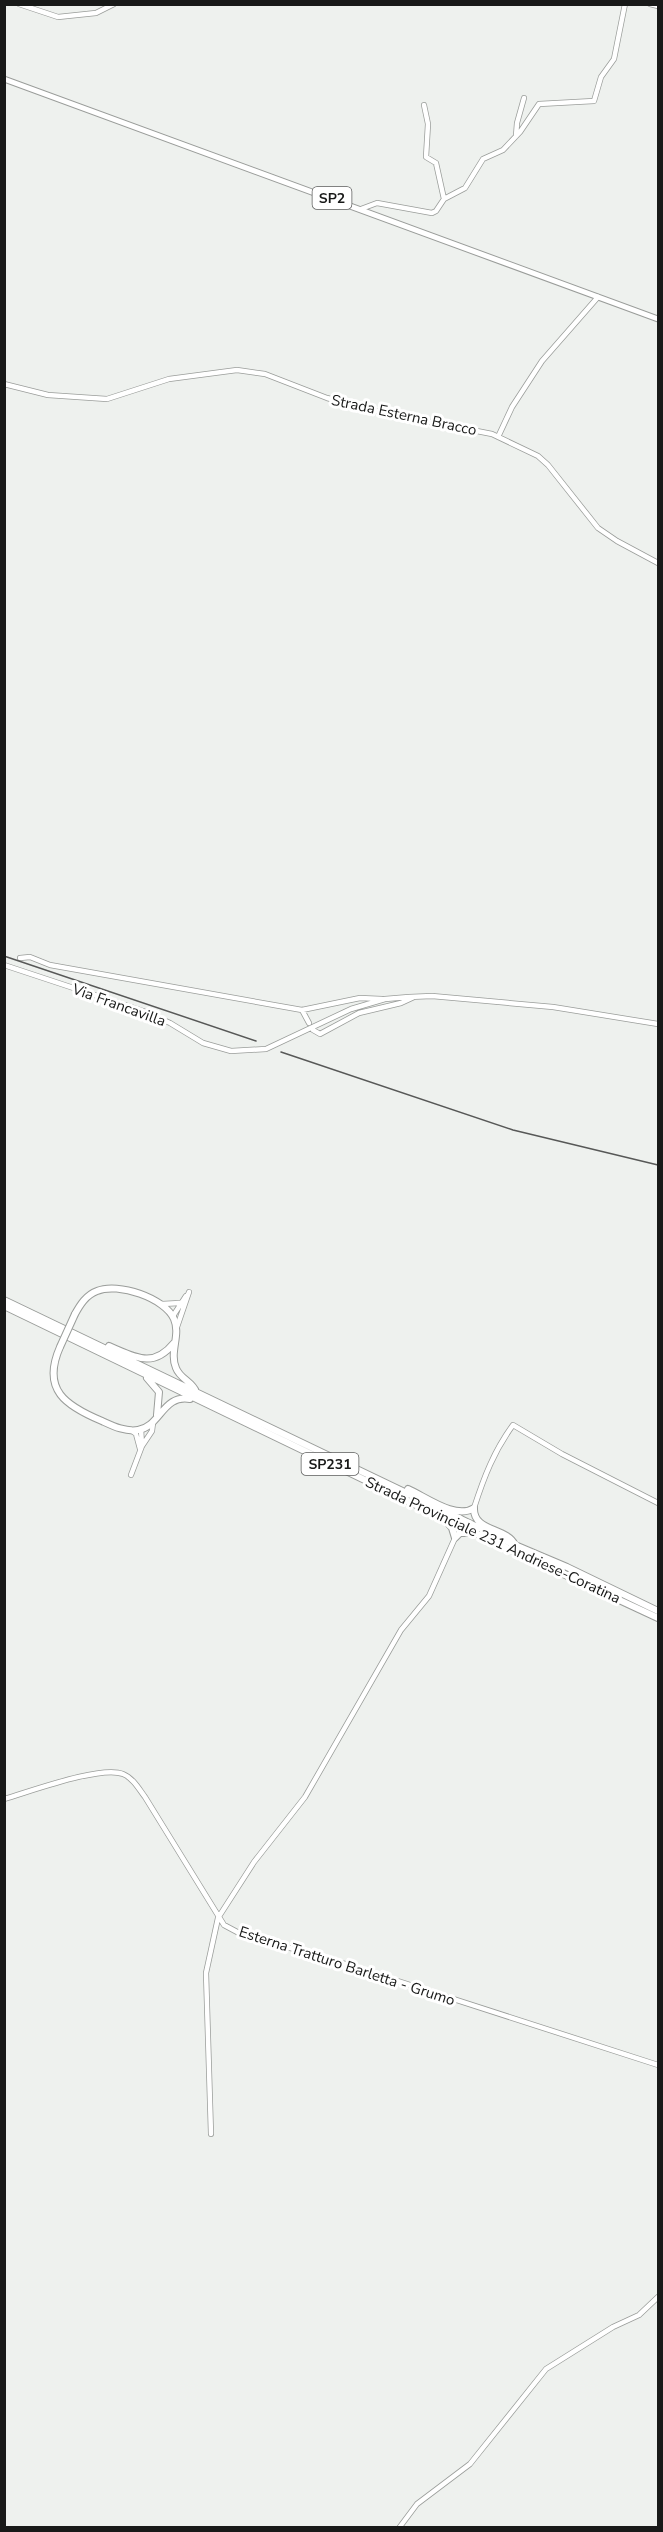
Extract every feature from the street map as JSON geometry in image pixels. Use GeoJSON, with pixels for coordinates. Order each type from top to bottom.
{"type":"FeatureCollection","features":[{"type":"Feature","properties":{"kind":"highway"},"geometry":{"type":"LineString","coordinates":[[196,1392],[194,1387],[179,1375],[174,1363],[177,1327],[172,1316],[160,1304],[131,1291],[106,1289],[88,1296],[75,1314],[53,1368],[53,1379],[58,1393],[66,1402],[88,1415],[130,1430],[142,1429],[155,1420],[163,1408],[180,1399],[191,1399],[213,1408]]}},
{"type":"Feature","properties":{"kind":"highway","name":"Strada Provinciale 231 Andriese-Coratina"},"geometry":{"type":"LineString","coordinates":[[4,1300],[515,1545],[567,1567],[658,1611]]}},
{"type":"Feature","properties":{"kind":"highway","name":"Strada Provinciale 231 Andriese-Coratina"},"geometry":{"type":"LineString","coordinates":[[4,1306],[400,1498],[506,1548],[568,1574],[658,1618]]}},
{"type":"Feature","properties":{"kind":"highway"},"geometry":{"type":"LineString","coordinates":[[93,1342],[137,1359],[148,1359],[164,1354],[176,1340]]}},
{"type":"Feature","properties":{"kind":"highway"},"geometry":{"type":"LineString","coordinates":[[142,1374],[159,1392],[155,1420]]}},
{"type":"Feature","properties":{"kind":"highway"},"geometry":{"type":"LineString","coordinates":[[387,1484],[404,1487],[456,1511],[465,1512],[474,1508],[474,1516],[480,1523],[512,1539],[515,1545]]}},
{"type":"Feature","properties":{"kind":"highway"},"geometry":{"type":"LineString","coordinates":[[400,1498],[448,1522],[455,1538],[460,1533],[467,1532],[506,1548]]}},
{"type":"Feature","properties":{"kind":"main road","name":"SP2"},"geometry":{"type":"LineString","coordinates":[[4,79],[658,319]]}},
{"type":"Feature","properties":{"kind":"street"},"geometry":{"type":"LineString","coordinates":[[19,4],[58,17],[96,14],[114,4]]}},
{"type":"Feature","properties":{"kind":"street"},"geometry":{"type":"LineString","coordinates":[[362,209],[377,203],[432,213],[444,199],[465,188],[483,159],[503,150],[539,105],[594,101],[601,77],[614,59],[625,4]]}},
{"type":"Feature","properties":{"kind":"street"},"geometry":{"type":"LineString","coordinates":[[650,4],[658,6]]}},
{"type":"Feature","properties":{"kind":"street"},"geometry":{"type":"LineString","coordinates":[[516,136],[524,98]]}},
{"type":"Feature","properties":{"kind":"street"},"geometry":{"type":"LineString","coordinates":[[424,105],[428,124],[426,157],[436,163],[444,199]]}},
{"type":"Feature","properties":{"kind":"street"},"geometry":{"type":"LineString","coordinates":[[498,437],[512,407],[542,361],[598,297]]}},
{"type":"Feature","properties":{"kind":"street","name":"Strada Esterna Bracco"},"geometry":{"type":"LineString","coordinates":[[4,384],[48,395],[107,399],[169,378],[237,370],[265,374],[327,398],[369,410],[432,424],[481,431],[537,456],[548,465],[598,528],[658,563]]}},
{"type":"Feature","properties":{"kind":"street"},"geometry":{"type":"LineString","coordinates":[[20,958],[30,957],[50,965],[302,1010],[360,998],[432,996],[553,1007],[658,1024]]}},
{"type":"Feature","properties":{"kind":"street","name":"Via Francavilla"},"geometry":{"type":"LineString","coordinates":[[4,965],[157,1017],[203,1043],[231,1051],[266,1049],[337,1015],[385,999]]}},
{"type":"Feature","properties":{"kind":"street"},"geometry":{"type":"LineString","coordinates":[[312,1030],[320,1034],[359,1013],[416,997]]}},
{"type":"Feature","properties":{"kind":"street"},"geometry":{"type":"LineString","coordinates":[[360,998],[363,1005]]}},
{"type":"Feature","properties":{"kind":"street"},"geometry":{"type":"LineString","coordinates":[[302,1010],[309,1023]]}},
{"type":"Feature","properties":{"kind":"street"},"geometry":{"type":"LineString","coordinates":[[160,1304],[182,1303]]}},
{"type":"Feature","properties":{"kind":"street"},"geometry":{"type":"LineString","coordinates":[[172,1316],[182,1303]]}},
{"type":"Feature","properties":{"kind":"street"},"geometry":{"type":"LineString","coordinates":[[177,1327],[182,1303]]}},
{"type":"Feature","properties":{"kind":"street"},"geometry":{"type":"LineString","coordinates":[[142,1446],[152,1431],[155,1420]]}},
{"type":"Feature","properties":{"kind":"street"},"geometry":{"type":"LineString","coordinates":[[474,1508],[489,1464],[513,1425],[562,1454],[658,1503]]}},
{"type":"Feature","properties":{"kind":"street"},"geometry":{"type":"LineString","coordinates":[[142,1429],[147,1440]]}},
{"type":"Feature","properties":{"kind":"street"},"geometry":{"type":"LineString","coordinates":[[131,1475],[142,1446],[142,1429]]}},
{"type":"Feature","properties":{"kind":"street"},"geometry":{"type":"LineString","coordinates":[[130,1430],[138,1440],[140,1452]]}},
{"type":"Feature","properties":{"kind":"street"},"geometry":{"type":"LineString","coordinates":[[211,2134],[206,1973],[218,1918],[254,1862],[305,1797],[400,1630],[429,1596],[455,1538]]}},
{"type":"Feature","properties":{"kind":"street","name":"Esterna Tratturo Barletta - Grumo"},"geometry":{"type":"LineString","coordinates":[[4,1800],[92,1773],[123,1774],[145,1797],[224,1925],[239,1933],[345,1964],[658,2065]]}},
{"type":"Feature","properties":{"kind":"street"},"geometry":{"type":"LineString","coordinates":[[399,2528],[417,2504],[470,2464],[546,2369],[613,2327],[639,2315],[658,2297]]}},
{"type":"Feature","properties":{"kind":"railway"},"geometry":{"type":"LineString","coordinates":[[4,956],[256,1041]]}},
{"type":"Feature","properties":{"kind":"railway"},"geometry":{"type":"LineString","coordinates":[[281,1052],[513,1130],[658,1165]]}}]}
